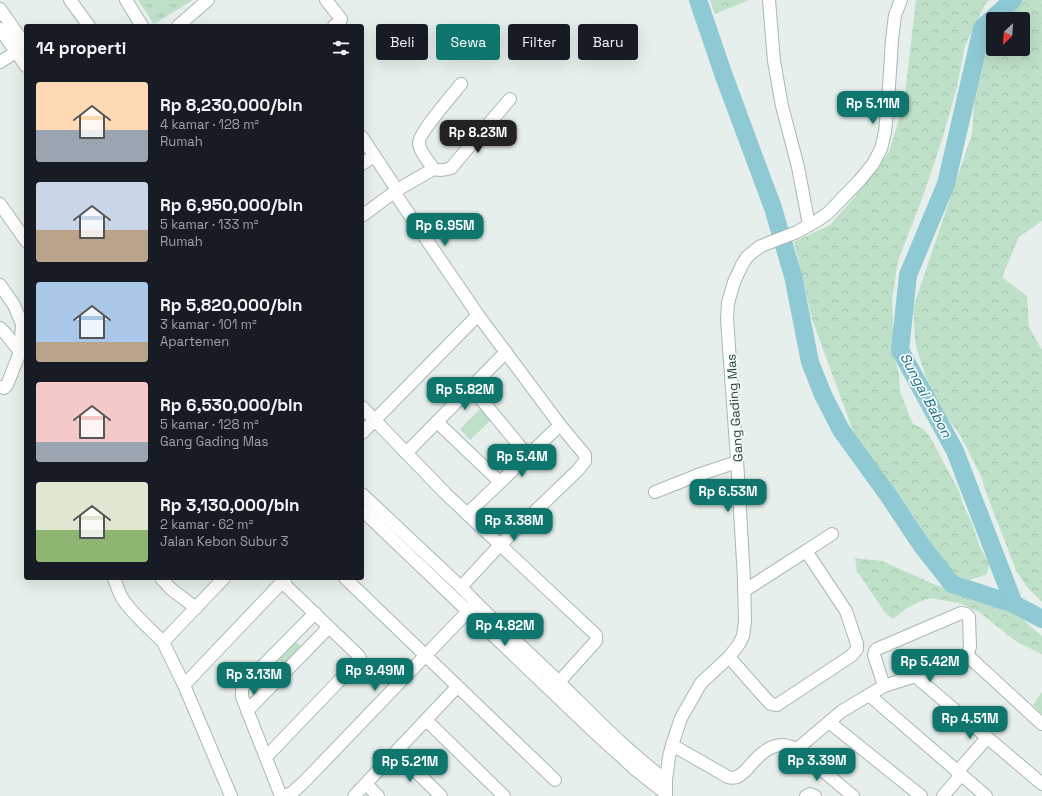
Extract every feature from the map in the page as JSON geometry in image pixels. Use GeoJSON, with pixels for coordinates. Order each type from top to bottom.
{"type":"FeatureCollection","features":[{"type":"Feature","properties":{"kind":"street"},"geometry":{"type":"LineString","coordinates":[[70,0],[88,24]]}},
{"type":"Feature","properties":{"kind":"street"},"geometry":{"type":"LineString","coordinates":[[126,0],[141,24]]}},
{"type":"Feature","properties":{"kind":"street"},"geometry":{"type":"LineString","coordinates":[[180,24],[208,0]]}},
{"type":"Feature","properties":{"kind":"street"},"geometry":{"type":"LineString","coordinates":[[326,0],[341,19],[336,24]]}},
{"type":"Feature","properties":{"kind":"street"},"geometry":{"type":"LineString","coordinates":[[769,0],[774,61],[782,106],[798,167],[809,225],[828,213],[859,181],[873,164],[880,149],[885,132],[895,15],[901,0]]}},
{"type":"Feature","properties":{"kind":"street"},"geometry":{"type":"LineString","coordinates":[[0,9],[21,49],[24,59]]}},
{"type":"Feature","properties":{"kind":"street"},"geometry":{"type":"LineString","coordinates":[[0,29],[21,49]]}},
{"type":"Feature","properties":{"kind":"street"},"geometry":{"type":"LineString","coordinates":[[0,62],[21,49]]}},
{"type":"Feature","properties":{"kind":"street"},"geometry":{"type":"LineString","coordinates":[[431,168],[431,165],[419,144],[420,138],[428,125],[462,84]]}},
{"type":"Feature","properties":{"kind":"street"},"geometry":{"type":"LineString","coordinates":[[431,168],[437,170],[451,168],[510,99]]}},
{"type":"Feature","properties":{"kind":"street"},"geometry":{"type":"LineString","coordinates":[[364,140],[395,191],[478,315],[560,425],[585,455],[585,461],[578,470],[500,545],[461,587]]}},
{"type":"Feature","properties":{"kind":"street"},"geometry":{"type":"LineString","coordinates":[[364,163],[374,156]]}},
{"type":"Feature","properties":{"kind":"street"},"geometry":{"type":"LineString","coordinates":[[364,214],[395,191],[428,172],[431,168]]}},
{"type":"Feature","properties":{"kind":"street"},"geometry":{"type":"LineString","coordinates":[[0,204],[24,238]]}},
{"type":"Feature","properties":{"kind":"street","name":"Gang Gading Mas"},"geometry":{"type":"LineString","coordinates":[[665,794],[669,757],[682,718],[701,683],[729,657],[739,644],[743,636],[745,622],[737,462],[727,319],[728,303],[734,282],[742,265],[750,254],[761,246],[797,232],[809,225]]}},
{"type":"Feature","properties":{"kind":"street"},"geometry":{"type":"LineString","coordinates":[[0,285],[14,305],[22,324],[23,353],[7,385],[4,388],[0,387]]}},
{"type":"Feature","properties":{"kind":"street"},"geometry":{"type":"LineString","coordinates":[[364,432],[478,315]]}},
{"type":"Feature","properties":{"kind":"street"},"geometry":{"type":"LineString","coordinates":[[0,328],[23,353]]}},
{"type":"Feature","properties":{"kind":"street"},"geometry":{"type":"LineString","coordinates":[[406,453],[506,352]]}},
{"type":"Feature","properties":{"kind":"street"},"geometry":{"type":"LineString","coordinates":[[471,387],[528,456]]}},
{"type":"Feature","properties":{"kind":"street"},"geometry":{"type":"LineString","coordinates":[[364,409],[445,494],[596,635],[596,641],[559,682]]}},
{"type":"Feature","properties":{"kind":"street"},"geometry":{"type":"LineString","coordinates":[[437,422],[500,482]]}},
{"type":"Feature","properties":{"kind":"street"},"geometry":{"type":"LineString","coordinates":[[467,514],[560,425]]}},
{"type":"Feature","properties":{"kind":"street"},"geometry":{"type":"LineString","coordinates":[[655,492],[737,462]]}},
{"type":"Feature","properties":{"kind":"street"},"geometry":{"type":"LineString","coordinates":[[364,496],[461,587],[472,607],[590,728],[665,794]]}},
{"type":"Feature","properties":{"kind":"street"},"geometry":{"type":"LineString","coordinates":[[364,512],[559,682],[633,754],[666,780]]}},
{"type":"Feature","properties":{"kind":"street"},"geometry":{"type":"LineString","coordinates":[[744,591],[832,534]]}},
{"type":"Feature","properties":{"kind":"street"},"geometry":{"type":"LineString","coordinates":[[729,657],[766,700],[771,704],[777,705],[851,656],[856,651],[857,644],[846,611],[806,551]]}},
{"type":"Feature","properties":{"kind":"street"},"geometry":{"type":"LineString","coordinates":[[115,580],[124,600],[163,642],[184,685],[231,796]]}},
{"type":"Feature","properties":{"kind":"street"},"geometry":{"type":"LineString","coordinates":[[164,580],[171,589],[196,608]]}},
{"type":"Feature","properties":{"kind":"street"},"geometry":{"type":"LineString","coordinates":[[163,642],[222,580]]}},
{"type":"Feature","properties":{"kind":"street"},"geometry":{"type":"LineString","coordinates":[[184,685],[284,580],[360,657],[360,660],[266,757]]}},
{"type":"Feature","properties":{"kind":"street"},"geometry":{"type":"LineString","coordinates":[[346,580],[555,780]]}},
{"type":"Feature","properties":{"kind":"street"},"geometry":{"type":"LineString","coordinates":[[285,796],[293,792],[304,782],[472,607]]}},
{"type":"Feature","properties":{"kind":"street"},"geometry":{"type":"LineString","coordinates":[[281,796],[247,711],[242,697],[242,690],[244,685],[315,612]]}},
{"type":"Feature","properties":{"kind":"street"},"geometry":{"type":"LineString","coordinates":[[797,749],[842,711],[884,686],[915,676],[967,655],[970,647],[969,617],[962,613],[876,650],[874,655],[884,686]]}},
{"type":"Feature","properties":{"kind":"street"},"geometry":{"type":"LineString","coordinates":[[247,711],[329,627]]}},
{"type":"Feature","properties":{"kind":"street"},"geometry":{"type":"LineString","coordinates":[[967,655],[1042,724]]}},
{"type":"Feature","properties":{"kind":"street"},"geometry":{"type":"LineString","coordinates":[[915,676],[1042,784]]}},
{"type":"Feature","properties":{"kind":"street"},"geometry":{"type":"LineString","coordinates":[[354,796],[457,687]]}},
{"type":"Feature","properties":{"kind":"street"},"geometry":{"type":"LineString","coordinates":[[869,695],[986,796]]}},
{"type":"Feature","properties":{"kind":"street"},"geometry":{"type":"LineString","coordinates":[[426,720],[504,796]]}},
{"type":"Feature","properties":{"kind":"street"},"geometry":{"type":"LineString","coordinates":[[829,722],[916,795]]}},
{"type":"Feature","properties":{"kind":"street"},"geometry":{"type":"LineString","coordinates":[[943,796],[987,738]]}},
{"type":"Feature","properties":{"kind":"street"},"geometry":{"type":"LineString","coordinates":[[672,745],[732,778],[736,778],[765,751],[773,746],[780,745],[797,749],[853,796]]}},
{"type":"Feature","properties":{"kind":"street"},"geometry":{"type":"LineString","coordinates":[[396,752],[441,796]]}},
{"type":"Feature","properties":{"kind":"street"},"geometry":{"type":"LineString","coordinates":[[366,784],[378,796]]}},
{"type":"Feature","properties":{"kind":"street"},"geometry":{"type":"LineString","coordinates":[[806,796],[810,794],[815,796]]}},
{"type":"Feature","properties":{"kind":"green space"},"geometry":{"type":"Polygon","coordinates":[[[138,0],[193,0],[154,24],[138,0]]]}},
{"type":"Feature","properties":{"kind":"green space"},"geometry":{"type":"Polygon","coordinates":[[[710,0],[749,0],[715,14],[710,0]]]}},
{"type":"Feature","properties":{"kind":"green space"},"geometry":{"type":"Polygon","coordinates":[[[916,0],[990,0],[986,3],[965,45],[957,87],[941,143],[922,199],[899,258],[892,299],[894,355],[899,374],[900,392],[913,424],[922,428],[929,435],[960,493],[962,502],[971,521],[980,547],[989,564],[987,574],[970,580],[954,575],[938,558],[916,520],[855,436],[812,319],[794,242],[830,225],[853,199],[889,152],[904,103],[916,0]]]}},
{"type":"Feature","properties":{"kind":"green space"},"geometry":{"type":"Polygon","coordinates":[[[1022,0],[1042,0],[1042,221],[1019,237],[1002,277],[1027,296],[1029,327],[1042,350],[1042,602],[1027,587],[1016,570],[981,476],[960,435],[935,405],[917,350],[913,308],[972,134],[975,91],[986,42],[986,56],[1030,56],[1030,12],[1006,12],[1022,0]]]}},
{"type":"Feature","properties":{"kind":"green space"},"geometry":{"type":"Polygon","coordinates":[[[480,409],[491,420],[470,440],[460,429],[480,409]]]}},
{"type":"Feature","properties":{"kind":"green space"},"geometry":{"type":"Polygon","coordinates":[[[855,558],[882,561],[936,585],[1017,613],[1042,636],[1042,654],[1017,642],[979,612],[959,603],[931,598],[907,608],[893,619],[886,614],[857,571],[855,558]]]}},
{"type":"Feature","properties":{"kind":"green space"},"geometry":{"type":"Polygon","coordinates":[[[293,640],[303,648],[286,666],[277,658],[293,640]]]}},
{"type":"Feature","properties":{"kind":"green space"},"geometry":{"type":"Polygon","coordinates":[[[1042,692],[1042,714],[1033,705],[1042,692]]]}},
{"type":"Feature","properties":{"kind":"waterway"},"geometry":{"type":"LineString","coordinates":[[698,0],[724,76],[773,208],[793,276],[810,362],[823,395],[841,430],[888,495],[922,546],[952,584],[1014,604]]}},
{"type":"Feature","properties":{"kind":"waterway","name":"Sungai Babon"},"geometry":{"type":"LineString","coordinates":[[1013,0],[982,28],[946,184],[908,275],[900,350],[955,451],[1014,604],[1042,619]]}}]}
